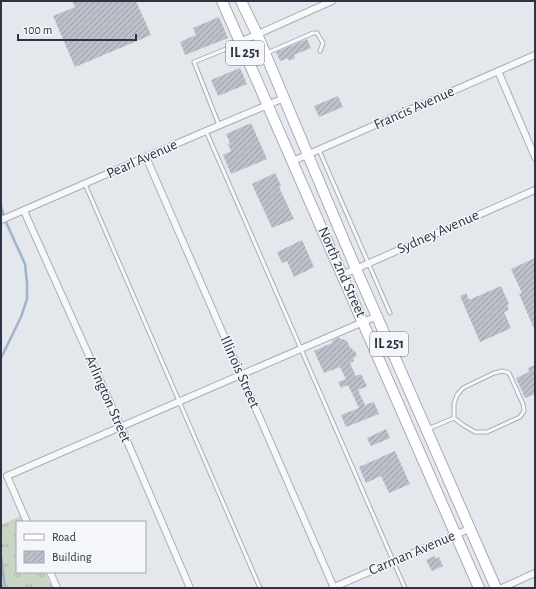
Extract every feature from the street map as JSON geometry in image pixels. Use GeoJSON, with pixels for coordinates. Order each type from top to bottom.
{"type":"FeatureCollection","features":[{"type":"Feature","properties":{"kind":"main road","name":"North 2nd Street"},"geometry":{"type":"LineString","coordinates":[[222,1],[480,588]]}},
{"type":"Feature","properties":{"kind":"main road","name":"North 2nd Street"},"geometry":{"type":"LineString","coordinates":[[241,1],[257,34],[376,316],[496,588]]}},
{"type":"Feature","properties":{"kind":"street"},"geometry":{"type":"LineString","coordinates":[[240,42],[323,3],[332,1]]}},
{"type":"Feature","properties":{"kind":"street","name":"Francis Avenue"},"geometry":{"type":"LineString","coordinates":[[293,161],[535,55]]}},
{"type":"Feature","properties":{"kind":"street"},"geometry":{"type":"LineString","coordinates":[[498,71],[535,157]]}},
{"type":"Feature","properties":{"kind":"street","name":"Pearl Avenue"},"geometry":{"type":"LineString","coordinates":[[1,220],[284,98]]}},
{"type":"Feature","properties":{"kind":"street","name":"Illinois Street"},"geometry":{"type":"LineString","coordinates":[[146,157],[333,588]]}},
{"type":"Feature","properties":{"kind":"street","name":"Sydney Avenue"},"geometry":{"type":"LineString","coordinates":[[342,275],[535,190]]}},
{"type":"Feature","properties":{"kind":"street","name":"Arlington Street"},"geometry":{"type":"LineString","coordinates":[[24,211],[121,427],[190,588]]}},
{"type":"Feature","properties":{"kind":"street"},"geometry":{"type":"LineString","coordinates":[[27,521],[7,476],[376,316]]}},
{"type":"Feature","properties":{"kind":"street","name":"Carman Avenue"},"geometry":{"type":"LineString","coordinates":[[333,588],[469,529]]}},
{"type":"Feature","properties":{"kind":"street"},"geometry":{"type":"LineString","coordinates":[[50,573],[57,588]]}},
{"type":"Feature","properties":{"kind":"street"},"geometry":{"type":"LineString","coordinates":[[502,588],[514,586],[535,573]]}},
{"type":"Feature","properties":{"kind":"lane"},"geometry":{"type":"LineString","coordinates":[[265,54],[313,33],[317,33],[323,43],[320,51]]}},
{"type":"Feature","properties":{"kind":"lane"},"geometry":{"type":"LineString","coordinates":[[219,125],[194,62],[232,47],[240,42]]}},
{"type":"Feature","properties":{"kind":"lane"},"geometry":{"type":"LineString","coordinates":[[206,131],[405,588]]}},
{"type":"Feature","properties":{"kind":"lane"},"geometry":{"type":"LineString","coordinates":[[319,150],[390,313]]}},
{"type":"Feature","properties":{"kind":"lane"},"geometry":{"type":"LineString","coordinates":[[85,184],[260,588]]}},
{"type":"Feature","properties":{"kind":"lane"},"geometry":{"type":"LineString","coordinates":[[503,371],[509,373],[523,404],[524,411],[520,417],[486,432],[475,432],[454,418],[454,404],[457,395],[463,388],[494,373],[503,371]]}},
{"type":"Feature","properties":{"kind":"lane"},"geometry":{"type":"LineString","coordinates":[[426,430],[454,418]]}},
{"type":"Feature","properties":{"kind":"green space"},"geometry":{"type":"Polygon","coordinates":[[[20,516],[22,521],[16,521],[16,573],[45,573],[52,588],[1,588],[1,525],[20,516]]]}},
{"type":"Feature","properties":{"kind":"building"},"geometry":{"type":"Polygon","coordinates":[[[72,1],[136,1],[151,35],[75,67],[53,16],[75,7],[72,1]]]}},
{"type":"Feature","properties":{"kind":"building"},"geometry":{"type":"Polygon","coordinates":[[[219,17],[228,38],[185,55],[180,42],[196,35],[193,28],[219,17]]]}},
{"type":"Feature","properties":{"kind":"building"},"geometry":{"type":"Polygon","coordinates":[[[307,39],[311,48],[294,55],[295,58],[289,61],[288,58],[280,61],[276,52],[307,39]]]}},
{"type":"Feature","properties":{"kind":"building"},"geometry":{"type":"Polygon","coordinates":[[[240,68],[247,84],[218,96],[211,80],[240,68]]]}},
{"type":"Feature","properties":{"kind":"building"},"geometry":{"type":"Polygon","coordinates":[[[338,96],[343,107],[319,117],[314,106],[338,96]]]}},
{"type":"Feature","properties":{"kind":"building"},"geometry":{"type":"Polygon","coordinates":[[[251,123],[267,159],[231,174],[223,155],[231,151],[228,144],[230,143],[226,134],[251,123]]]}},
{"type":"Feature","properties":{"kind":"building"},"geometry":{"type":"Polygon","coordinates":[[[275,173],[281,186],[279,187],[294,219],[272,228],[252,184],[275,173]]]}},
{"type":"Feature","properties":{"kind":"building"},"geometry":{"type":"Polygon","coordinates":[[[302,240],[314,267],[294,277],[287,261],[282,263],[277,252],[302,240]]]}},
{"type":"Feature","properties":{"kind":"building"},"geometry":{"type":"Polygon","coordinates":[[[535,258],[535,331],[519,294],[522,293],[511,269],[535,258]]]}},
{"type":"Feature","properties":{"kind":"building"},"geometry":{"type":"Polygon","coordinates":[[[501,286],[509,304],[507,305],[509,310],[504,312],[511,328],[480,342],[460,296],[466,293],[469,300],[501,286]]]}},
{"type":"Feature","properties":{"kind":"building"},"geometry":{"type":"Polygon","coordinates":[[[339,337],[340,339],[347,341],[350,348],[355,351],[357,356],[353,358],[354,361],[350,363],[356,376],[361,374],[367,386],[358,390],[365,405],[374,402],[379,414],[346,427],[341,415],[359,408],[348,385],[341,388],[338,382],[346,379],[340,367],[324,373],[314,351],[332,343],[332,341],[339,337]]]}},
{"type":"Feature","properties":{"kind":"building"},"geometry":{"type":"Polygon","coordinates":[[[535,365],[535,394],[525,398],[516,378],[529,372],[528,368],[535,365]]]}},
{"type":"Feature","properties":{"kind":"building"},"geometry":{"type":"Polygon","coordinates":[[[386,429],[390,438],[371,446],[367,438],[386,429]]]}},
{"type":"Feature","properties":{"kind":"building"},"geometry":{"type":"Polygon","coordinates":[[[395,451],[410,484],[389,493],[381,476],[366,483],[359,467],[395,451]]]}},
{"type":"Feature","properties":{"kind":"building"},"geometry":{"type":"Polygon","coordinates":[[[435,556],[436,559],[439,557],[443,566],[432,571],[426,560],[435,556]]]}},
{"type":"Feature","properties":{"kind":"waterway"},"geometry":{"type":"LineString","coordinates":[[1,206],[5,220],[25,264],[27,283],[27,299],[21,317],[1,358]]}},
{"type":"Feature","properties":{"kind":"waterway"},"geometry":{"type":"LineString","coordinates":[[1,556],[5,588]]}}]}
